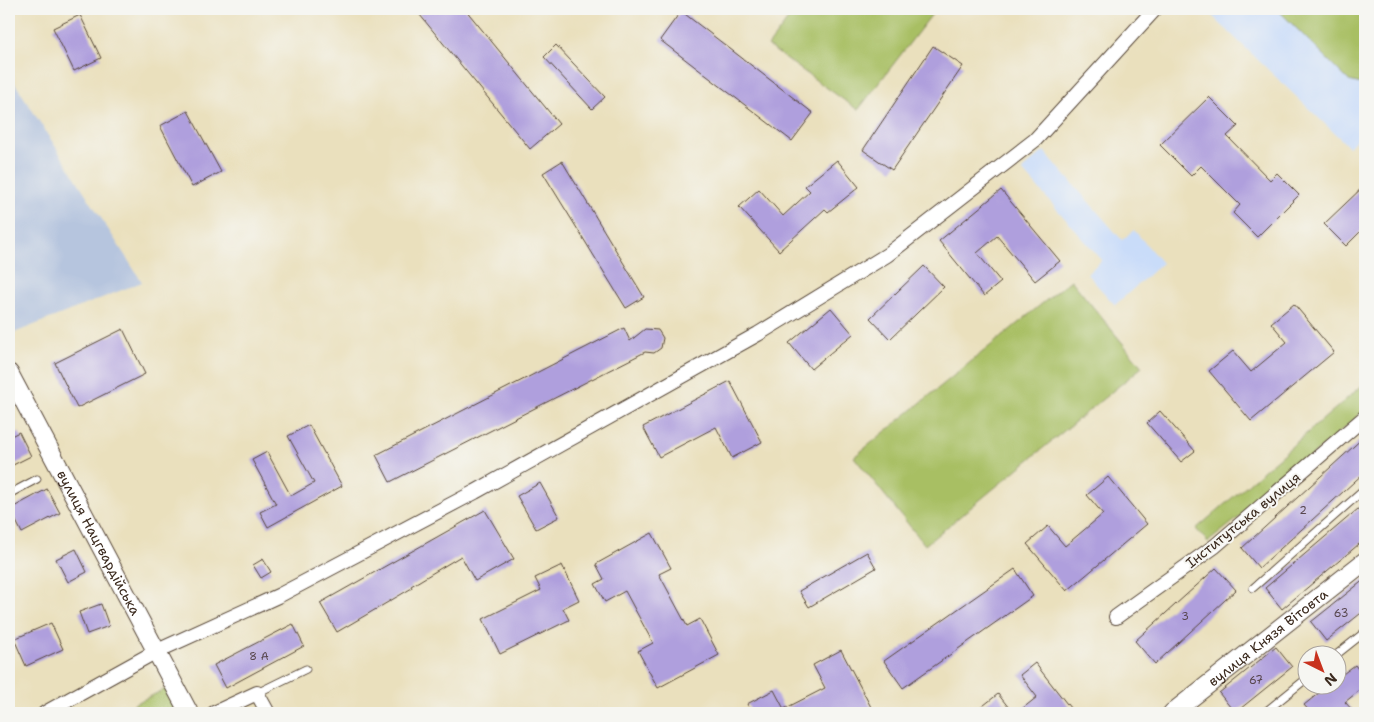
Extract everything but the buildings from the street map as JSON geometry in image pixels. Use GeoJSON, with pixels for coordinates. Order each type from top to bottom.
{"type":"FeatureCollection","features":[{"type":"Feature","properties":{"kind":"street"},"geometry":{"type":"LineString","coordinates":[[45,713],[155,652],[280,595],[475,492],[758,334],[887,255],[1035,140],[1155,9]]}},
{"type":"Feature","properties":{"kind":"street","name":"вулиця Нацгвардійська"},"geometry":{"type":"LineString","coordinates":[[9,373],[155,652],[190,713]]}},
{"type":"Feature","properties":{"kind":"street","name":"Інститутська вулиця"},"geometry":{"type":"LineString","coordinates":[[1116,617],[1216,546],[1365,417]]}},
{"type":"Feature","properties":{"kind":"street","name":"вулиця Князя Вітовта"},"geometry":{"type":"LineString","coordinates":[[1172,713],[1365,561]]}},
{"type":"Feature","properties":{"kind":"street"},"geometry":{"type":"LineString","coordinates":[[214,713],[257,693],[268,713]]}},
{"type":"Feature","properties":{"kind":"lane"},"geometry":{"type":"LineString","coordinates":[[9,494],[37,479]]}},
{"type":"Feature","properties":{"kind":"lane"},"geometry":{"type":"LineString","coordinates":[[1253,588],[1365,489]]}},
{"type":"Feature","properties":{"kind":"lane"},"geometry":{"type":"LineString","coordinates":[[1346,647],[1365,632]]}},
{"type":"Feature","properties":{"kind":"lane"},"geometry":{"type":"LineString","coordinates":[[257,693],[306,670]]}},
{"type":"Feature","properties":{"kind":"lane"},"geometry":{"type":"LineString","coordinates":[[1264,713],[1296,687]]}},
{"type":"Feature","properties":{"kind":"shaded area"},"geometry":{"type":"Polygon","coordinates":[[[1205,9],[1365,9],[1365,131],[1349,147],[1205,9]]]}},
{"type":"Feature","properties":{"kind":"shaded area"},"geometry":{"type":"Polygon","coordinates":[[[9,74],[142,282],[9,335],[9,74]]]}},
{"type":"Feature","properties":{"kind":"shaded area"},"geometry":{"type":"Polygon","coordinates":[[[1044,151],[1122,240],[1134,230],[1162,263],[1115,305],[1087,274],[1102,260],[1022,170],[1044,151]]]}},
{"type":"Feature","properties":{"kind":"green space"},"geometry":{"type":"Polygon","coordinates":[[[796,9],[936,9],[858,110],[768,46],[796,9]]]}},
{"type":"Feature","properties":{"kind":"green space"},"geometry":{"type":"Polygon","coordinates":[[[1277,9],[1365,9],[1365,85],[1349,81],[1277,9]]]}},
{"type":"Feature","properties":{"kind":"green space"},"geometry":{"type":"Polygon","coordinates":[[[1071,280],[1142,367],[925,545],[854,457],[1071,280]]]}},
{"type":"Feature","properties":{"kind":"green space"},"geometry":{"type":"Polygon","coordinates":[[[1365,383],[1365,410],[1256,504],[1208,542],[1196,529],[1365,383]]]}},
{"type":"Feature","properties":{"kind":"green space"},"geometry":{"type":"Polygon","coordinates":[[[168,688],[181,713],[138,713],[134,704],[168,688]]]}}]}
